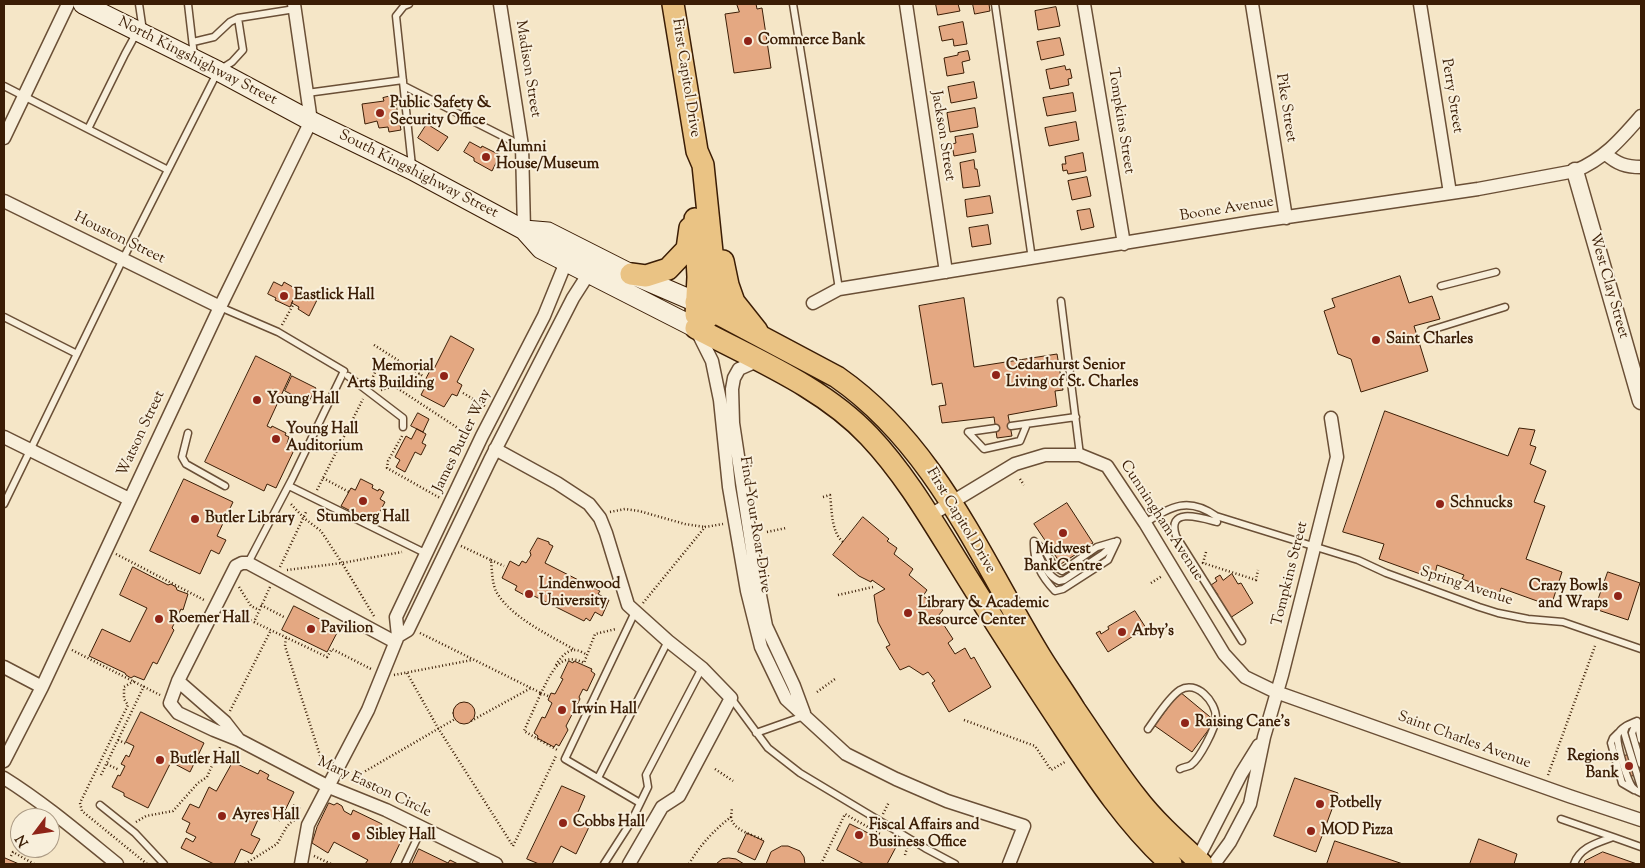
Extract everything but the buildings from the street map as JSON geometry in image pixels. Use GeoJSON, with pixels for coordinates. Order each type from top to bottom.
{"type":"FeatureCollection","features":[{"type":"Feature","properties":{"kind":"main road","name":"North Kingshighway Street"},"geometry":{"type":"LineString","coordinates":[[83,4],[111,14],[141,33],[194,51],[218,71],[311,121]]}},
{"type":"Feature","properties":{"kind":"main road","name":"First Capitol Drive"},"geometry":{"type":"LineString","coordinates":[[673,4],[700,158],[715,281],[704,307]]}},
{"type":"Feature","properties":{"kind":"main road","name":"South Kingshighway Street"},"geometry":{"type":"LineString","coordinates":[[311,121],[412,170],[524,230],[541,249],[696,328]]}},
{"type":"Feature","properties":{"kind":"main road","name":"First Capitol Drive"},"geometry":{"type":"LineString","coordinates":[[700,158],[693,166],[698,277],[704,307]]}},
{"type":"Feature","properties":{"kind":"main road"},"geometry":{"type":"LineString","coordinates":[[700,158],[713,187],[728,285],[734,302],[763,339]]}},
{"type":"Feature","properties":{"kind":"main road"},"geometry":{"type":"LineString","coordinates":[[631,274],[646,276],[668,269],[687,248],[694,188]]}},
{"type":"Feature","properties":{"kind":"main road","name":"South Kingshighway Street"},"geometry":{"type":"LineString","coordinates":[[524,230],[548,232],[631,274],[704,307]]}},
{"type":"Feature","properties":{"kind":"main road","name":"First Capitol Drive"},"geometry":{"type":"LineString","coordinates":[[704,307],[837,378],[859,392],[883,414],[927,465],[952,502],[1040,657],[1099,746],[1136,798],[1166,831],[1202,863]]}},
{"type":"Feature","properties":{"kind":"main road"},"geometry":{"type":"LineString","coordinates":[[696,328],[704,307]]}},
{"type":"Feature","properties":{"kind":"main road","name":"First Capitol Drive"},"geometry":{"type":"LineString","coordinates":[[696,328],[825,399],[844,413],[869,436],[903,477],[1027,673],[1124,815],[1171,864]]}},
{"type":"Feature","properties":{"kind":"street"},"geometry":{"type":"LineString","coordinates":[[4,138],[68,4]]}},
{"type":"Feature","properties":{"kind":"street","name":"Madison Street"},"geometry":{"type":"LineString","coordinates":[[500,4],[522,146],[524,230]]}},
{"type":"Feature","properties":{"kind":"street","name":"Jackson Street"},"geometry":{"type":"LineString","coordinates":[[906,4],[946,272]]}},
{"type":"Feature","properties":{"kind":"street","name":"Tompkins Street"},"geometry":{"type":"LineString","coordinates":[[1084,4],[1124,244]]}},
{"type":"Feature","properties":{"kind":"street","name":"Pike Street"},"geometry":{"type":"LineString","coordinates":[[1252,4],[1286,218]]}},
{"type":"Feature","properties":{"kind":"street","name":"Perry Street"},"geometry":{"type":"LineString","coordinates":[[1420,4],[1450,193]]}},
{"type":"Feature","properties":{"kind":"street"},"geometry":{"type":"LineString","coordinates":[[295,7],[311,121]]}},
{"type":"Feature","properties":{"kind":"street","name":"Boone Avenue"},"geometry":{"type":"LineString","coordinates":[[813,303],[839,289],[1450,193],[1575,171],[1588,166],[1606,154],[1641,116]]}},
{"type":"Feature","properties":{"kind":"street","name":"Watson Street"},"geometry":{"type":"LineString","coordinates":[[4,761],[42,687],[220,307],[311,121]]}},
{"type":"Feature","properties":{"kind":"street"},"geometry":{"type":"LineString","coordinates":[[1606,154],[1614,162],[1622,166],[1641,167]]}},
{"type":"Feature","properties":{"kind":"street","name":"West Clay Street"},"geometry":{"type":"LineString","coordinates":[[1575,171],[1641,401]]}},
{"type":"Feature","properties":{"kind":"street","name":"Houston Street"},"geometry":{"type":"LineString","coordinates":[[4,201],[220,307]]}},
{"type":"Feature","properties":{"kind":"street","name":"James Butler Way"},"geometry":{"type":"LineString","coordinates":[[301,864],[308,825],[313,811],[329,787],[368,710],[393,638],[396,617],[421,551],[450,504],[479,442],[544,316],[566,262]]}},
{"type":"Feature","properties":{"kind":"street"},"geometry":{"type":"LineString","coordinates":[[170,700],[231,575],[236,566],[242,563],[248,562],[393,638],[408,630],[496,449],[573,298],[588,273]]}},
{"type":"Feature","properties":{"kind":"street","name":"Find Your Roar Drive"},"geometry":{"type":"LineString","coordinates":[[696,328],[709,353],[714,369],[720,400],[729,487],[747,591],[761,647],[786,699],[846,754],[896,779],[947,801],[1024,826],[1009,864]]}},
{"type":"Feature","properties":{"kind":"street","name":"Find Your Roar Drive"},"geometry":{"type":"LineString","coordinates":[[757,361],[739,370],[734,378],[732,389],[733,423],[756,575],[766,626],[794,686],[805,716]]}},
{"type":"Feature","properties":{"kind":"street","name":"Tompkins Street"},"geometry":{"type":"LineString","coordinates":[[1202,863],[1230,842],[1250,804],[1264,737],[1282,675],[1337,457],[1331,418]]}},
{"type":"Feature","properties":{"kind":"street"},"geometry":{"type":"LineString","coordinates":[[4,436],[129,499]]}},
{"type":"Feature","properties":{"kind":"street"},"geometry":{"type":"LineString","coordinates":[[496,449],[558,483],[589,504],[606,533],[628,606],[702,668],[731,698],[679,796],[662,806],[629,864]]}},
{"type":"Feature","properties":{"kind":"street","name":"Cunningham Avenue"},"geometry":{"type":"LineString","coordinates":[[929,516],[1015,464],[1045,455],[1080,455],[1107,466],[1145,523],[1224,654],[1245,677],[1276,692]]}},
{"type":"Feature","properties":{"kind":"street"},"geometry":{"type":"LineString","coordinates":[[4,667],[42,687]]}},
{"type":"Feature","properties":{"kind":"street","name":"Mary Easton Circle"},"geometry":{"type":"LineString","coordinates":[[178,681],[238,740],[329,787],[386,810],[496,864]]}},
{"type":"Feature","properties":{"kind":"street","name":"Saint Charles Avenue"},"geometry":{"type":"LineString","coordinates":[[1276,692],[1641,820]]}},
{"type":"Feature","properties":{"kind":"street","name":"Mary Easton Circle"},"geometry":{"type":"LineString","coordinates":[[170,700],[171,705],[178,713],[214,730],[226,728]]}},
{"type":"Feature","properties":{"kind":"street","name":"Tompkins Street"},"geometry":{"type":"LineString","coordinates":[[1202,863],[1241,774],[1264,737]]}},
{"type":"Feature","properties":{"kind":"street"},"geometry":{"type":"LineString","coordinates":[[4,778],[30,794],[117,864]]}},
{"type":"Feature","properties":{"kind":"lane"},"geometry":{"type":"LineString","coordinates":[[88,129],[125,54],[141,33],[139,4]]}},
{"type":"Feature","properties":{"kind":"lane"},"geometry":{"type":"LineString","coordinates":[[188,4],[194,51],[230,22],[238,18],[295,7]]}},
{"type":"Feature","properties":{"kind":"lane"},"geometry":{"type":"LineString","coordinates":[[409,4],[396,16],[412,170]]}},
{"type":"Feature","properties":{"kind":"lane"},"geometry":{"type":"LineString","coordinates":[[792,4],[839,289]]}},
{"type":"Feature","properties":{"kind":"lane"},"geometry":{"type":"LineString","coordinates":[[995,4],[1032,259]]}},
{"type":"Feature","properties":{"kind":"lane"},"geometry":{"type":"LineString","coordinates":[[4,504],[123,259],[218,71],[232,62],[243,50],[238,18]]}},
{"type":"Feature","properties":{"kind":"lane"},"geometry":{"type":"LineString","coordinates":[[307,93],[403,83],[522,146]]}},
{"type":"Feature","properties":{"kind":"lane"},"geometry":{"type":"LineString","coordinates":[[4,86],[168,170]]}},
{"type":"Feature","properties":{"kind":"lane"},"geometry":{"type":"LineString","coordinates":[[1442,286],[1496,272]]}},
{"type":"Feature","properties":{"kind":"lane"},"geometry":{"type":"LineString","coordinates":[[1062,301],[1080,455]]}},
{"type":"Feature","properties":{"kind":"lane"},"geometry":{"type":"LineString","coordinates":[[220,307],[278,332],[344,371],[289,486],[248,562]]}},
{"type":"Feature","properties":{"kind":"lane"},"geometry":{"type":"LineString","coordinates":[[1431,330],[1505,307]]}},
{"type":"Feature","properties":{"kind":"lane"},"geometry":{"type":"LineString","coordinates":[[4,316],[77,354]]}},
{"type":"Feature","properties":{"kind":"lane"},"geometry":{"type":"LineString","coordinates":[[348,376],[403,418],[403,427]]}},
{"type":"Feature","properties":{"kind":"lane"},"geometry":{"type":"LineString","coordinates":[[1011,426],[1076,417]]}},
{"type":"Feature","properties":{"kind":"lane"},"geometry":{"type":"LineString","coordinates":[[996,428],[968,432],[984,449],[1020,441],[1027,424]]}},
{"type":"Feature","properties":{"kind":"lane"},"geometry":{"type":"LineString","coordinates":[[188,433],[182,457],[186,464],[225,486]]}},
{"type":"Feature","properties":{"kind":"lane"},"geometry":{"type":"LineString","coordinates":[[289,486],[421,551]]}},
{"type":"Feature","properties":{"kind":"lane","name":"Spring Avenue"},"geometry":{"type":"LineString","coordinates":[[1145,523],[1170,508],[1181,505],[1207,510],[1216,516],[1314,548],[1358,560],[1386,573],[1479,607],[1528,619],[1563,622],[1641,649]]}},
{"type":"Feature","properties":{"kind":"lane"},"geometry":{"type":"LineString","coordinates":[[1217,522],[1191,515],[1181,517],[1176,521],[1174,529],[1176,536],[1242,641]]}},
{"type":"Feature","properties":{"kind":"lane"},"geometry":{"type":"LineString","coordinates":[[1034,542],[1033,554],[1035,563],[1051,587],[1055,591],[1059,591],[1108,560],[1117,541]]}},
{"type":"Feature","properties":{"kind":"lane"},"geometry":{"type":"LineString","coordinates":[[1034,542],[1038,554],[1051,575],[1059,581],[1064,580],[1103,554],[1117,541]]}},
{"type":"Feature","properties":{"kind":"lane"},"geometry":{"type":"LineString","coordinates":[[1034,542],[1045,551],[1054,566],[1062,571],[1098,547],[1117,541]]}},
{"type":"Feature","properties":{"kind":"lane"},"geometry":{"type":"LineString","coordinates":[[635,612],[565,759],[640,803]]}},
{"type":"Feature","properties":{"kind":"lane"},"geometry":{"type":"LineString","coordinates":[[598,778],[668,641]]}},
{"type":"Feature","properties":{"kind":"lane"},"geometry":{"type":"LineString","coordinates":[[604,864],[631,822],[648,787],[646,775],[702,668]]}},
{"type":"Feature","properties":{"kind":"lane"},"geometry":{"type":"LineString","coordinates":[[1148,729],[1180,690],[1192,687],[1203,692],[1212,704],[1216,716],[1213,729],[1198,757],[1190,765],[1180,768]]}},
{"type":"Feature","properties":{"kind":"lane"},"geometry":{"type":"LineString","coordinates":[[731,698],[768,748],[800,774],[954,864]]}},
{"type":"Feature","properties":{"kind":"lane"},"geometry":{"type":"LineString","coordinates":[[756,733],[805,716]]}},
{"type":"Feature","properties":{"kind":"lane"},"geometry":{"type":"LineString","coordinates":[[1637,721],[1626,725],[1618,733],[1617,741],[1630,784],[1640,791]]}},
{"type":"Feature","properties":{"kind":"lane"},"geometry":{"type":"LineString","coordinates":[[1637,721],[1641,740]]}},
{"type":"Feature","properties":{"kind":"lane"},"geometry":{"type":"LineString","coordinates":[[1637,721],[1632,733],[1641,764]]}},
{"type":"Feature","properties":{"kind":"lane"},"geometry":{"type":"LineString","coordinates":[[1626,725],[1624,732],[1640,791]]}},
{"type":"Feature","properties":{"kind":"lane"},"geometry":{"type":"LineString","coordinates":[[100,805],[128,827],[164,864]]}},
{"type":"Feature","properties":{"kind":"lane"},"geometry":{"type":"LineString","coordinates":[[1561,819],[1641,846]]}},
{"type":"Feature","properties":{"kind":"lane"},"geometry":{"type":"LineString","coordinates":[[405,864],[422,828]]}},
{"type":"Feature","properties":{"kind":"lane"},"geometry":{"type":"LineString","coordinates":[[1574,864],[1577,855],[1584,849],[1613,837]]}},
{"type":"Feature","properties":{"kind":"path"},"geometry":{"type":"LineString","coordinates":[[278,332],[293,305]]}},
{"type":"Feature","properties":{"kind":"path"},"geometry":{"type":"LineString","coordinates":[[290,310],[296,308]]}},
{"type":"Feature","properties":{"kind":"path"},"geometry":{"type":"LineString","coordinates":[[374,345],[423,376]]}},
{"type":"Feature","properties":{"kind":"path"},"geometry":{"type":"LineString","coordinates":[[317,491],[377,368]]}},
{"type":"Feature","properties":{"kind":"path"},"geometry":{"type":"LineString","coordinates":[[367,390],[376,392],[420,374]]}},
{"type":"Feature","properties":{"kind":"path"},"geometry":{"type":"LineString","coordinates":[[394,386],[479,442]]}},
{"type":"Feature","properties":{"kind":"path"},"geometry":{"type":"LineString","coordinates":[[463,392],[495,412]]}},
{"type":"Feature","properties":{"kind":"path"},"geometry":{"type":"LineString","coordinates":[[403,427],[402,436],[388,461],[387,468],[450,504]]}},
{"type":"Feature","properties":{"kind":"path"},"geometry":{"type":"LineString","coordinates":[[323,478],[349,492]]}},
{"type":"Feature","properties":{"kind":"path"},"geometry":{"type":"LineString","coordinates":[[1020,479],[1024,485]]}},
{"type":"Feature","properties":{"kind":"path"},"geometry":{"type":"LineString","coordinates":[[823,497],[830,495],[834,530],[838,538],[843,542]]}},
{"type":"Feature","properties":{"kind":"path"},"geometry":{"type":"LineString","coordinates":[[288,500],[304,518],[322,530],[393,638]]}},
{"type":"Feature","properties":{"kind":"path"},"geometry":{"type":"LineString","coordinates":[[597,515],[624,509],[639,511],[685,524],[706,527],[723,524]]}},
{"type":"Feature","properties":{"kind":"path"},"geometry":{"type":"LineString","coordinates":[[307,510],[278,571],[421,551]]}},
{"type":"Feature","properties":{"kind":"path"},"geometry":{"type":"LineString","coordinates":[[635,612],[706,527]]}},
{"type":"Feature","properties":{"kind":"path"},"geometry":{"type":"LineString","coordinates":[[767,532],[786,528]]}},
{"type":"Feature","properties":{"kind":"path"},"geometry":{"type":"LineString","coordinates":[[451,541],[504,566]]}},
{"type":"Feature","properties":{"kind":"path"},"geometry":{"type":"LineString","coordinates":[[1206,552],[1203,564],[1256,580],[1258,570]]}},
{"type":"Feature","properties":{"kind":"path"},"geometry":{"type":"LineString","coordinates":[[115,553],[209,602]]}},
{"type":"Feature","properties":{"kind":"path"},"geometry":{"type":"LineString","coordinates":[[491,560],[496,592],[504,603],[541,630],[587,655]]}},
{"type":"Feature","properties":{"kind":"path"},"geometry":{"type":"LineString","coordinates":[[231,575],[251,606],[259,610]]}},
{"type":"Feature","properties":{"kind":"path"},"geometry":{"type":"LineString","coordinates":[[1151,583],[1162,576]]}},
{"type":"Feature","properties":{"kind":"path"},"geometry":{"type":"LineString","coordinates":[[254,622],[270,586]]}},
{"type":"Feature","properties":{"kind":"path"},"geometry":{"type":"LineString","coordinates":[[838,595],[873,587]]}},
{"type":"Feature","properties":{"kind":"path"},"geometry":{"type":"LineString","coordinates":[[261,605],[284,617]]}},
{"type":"Feature","properties":{"kind":"path"},"geometry":{"type":"LineString","coordinates":[[225,609],[327,657],[332,648],[373,670]]}},
{"type":"Feature","properties":{"kind":"path"},"geometry":{"type":"LineString","coordinates":[[555,666],[570,658],[584,662],[595,634],[629,626]]}},
{"type":"Feature","properties":{"kind":"path"},"geometry":{"type":"LineString","coordinates":[[409,628],[548,696]]}},
{"type":"Feature","properties":{"kind":"path"},"geometry":{"type":"LineString","coordinates":[[128,827],[146,816],[173,812],[198,783],[207,777],[226,728],[271,630]]}},
{"type":"Feature","properties":{"kind":"path"},"geometry":{"type":"LineString","coordinates":[[286,638],[284,646],[329,787]]}},
{"type":"Feature","properties":{"kind":"path"},"geometry":{"type":"LineString","coordinates":[[1548,777],[1595,646]]}},
{"type":"Feature","properties":{"kind":"path"},"geometry":{"type":"LineString","coordinates":[[68,648],[170,700]]}},
{"type":"Feature","properties":{"kind":"path"},"geometry":{"type":"LineString","coordinates":[[566,756],[524,731],[555,666],[568,652],[575,650]]}},
{"type":"Feature","properties":{"kind":"path"},"geometry":{"type":"LineString","coordinates":[[394,675],[474,660]]}},
{"type":"Feature","properties":{"kind":"path"},"geometry":{"type":"LineString","coordinates":[[407,673],[438,728],[513,846],[558,751]]}},
{"type":"Feature","properties":{"kind":"path"},"geometry":{"type":"LineString","coordinates":[[817,692],[835,679]]}},
{"type":"Feature","properties":{"kind":"path"},"geometry":{"type":"LineString","coordinates":[[134,682],[124,687],[124,699],[128,705],[80,803],[82,811],[147,864]]}},
{"type":"Feature","properties":{"kind":"path"},"geometry":{"type":"LineString","coordinates":[[101,775],[144,686]]}},
{"type":"Feature","properties":{"kind":"path"},"geometry":{"type":"LineString","coordinates":[[471,721],[531,688]]}},
{"type":"Feature","properties":{"kind":"path"},"geometry":{"type":"LineString","coordinates":[[350,772],[357,776],[455,719]]}},
{"type":"Feature","properties":{"kind":"path"},"geometry":{"type":"LineString","coordinates":[[964,720],[1035,746],[1051,770],[1065,762]]}},
{"type":"Feature","properties":{"kind":"path"},"geometry":{"type":"LineString","coordinates":[[118,740],[127,744]]}},
{"type":"Feature","properties":{"kind":"path"},"geometry":{"type":"LineString","coordinates":[[107,764],[119,770]]}},
{"type":"Feature","properties":{"kind":"path"},"geometry":{"type":"LineString","coordinates":[[715,769],[733,781]]}},
{"type":"Feature","properties":{"kind":"path"},"geometry":{"type":"LineString","coordinates":[[293,805],[313,811]]}},
{"type":"Feature","properties":{"kind":"path"},"geometry":{"type":"LineString","coordinates":[[732,808],[731,823],[764,840]]}},
{"type":"Feature","properties":{"kind":"path"},"geometry":{"type":"LineString","coordinates":[[245,864],[277,844],[290,822],[313,811]]}},
{"type":"Feature","properties":{"kind":"path"},"geometry":{"type":"LineString","coordinates":[[821,864],[845,814],[883,835]]}},
{"type":"Feature","properties":{"kind":"path"},"geometry":{"type":"LineString","coordinates":[[690,864],[704,842],[716,828],[730,817]]}},
{"type":"Feature","properties":{"kind":"path"},"geometry":{"type":"LineString","coordinates":[[900,844],[908,849],[905,855]]}},
{"type":"Feature","properties":{"kind":"path"},"geometry":{"type":"LineString","coordinates":[[312,855],[331,864]]}},
{"type":"Feature","properties":{"kind":"place","name":"Commerce Bank"},"geometry":{"type":"Point","coordinates":[748,41]}},
{"type":"Feature","properties":{"kind":"place","name":"Public Safety & Security Office"},"geometry":{"type":"Point","coordinates":[380,113]}},
{"type":"Feature","properties":{"kind":"place","name":"Alumni House/Museum"},"geometry":{"type":"Point","coordinates":[486,157]}},
{"type":"Feature","properties":{"kind":"place","name":"Eastlick Hall"},"geometry":{"type":"Point","coordinates":[284,296]}},
{"type":"Feature","properties":{"kind":"place","name":"Saint Charles"},"geometry":{"type":"Point","coordinates":[1376,340]}},
{"type":"Feature","properties":{"kind":"place","name":"Cedarhurst Senior Living of St. Charles"},"geometry":{"type":"Point","coordinates":[996,375]}},
{"type":"Feature","properties":{"kind":"place","name":"Memorial Arts Building"},"geometry":{"type":"Point","coordinates":[444,376]}},
{"type":"Feature","properties":{"kind":"place","name":"Young Hall"},"geometry":{"type":"Point","coordinates":[257,400]}},
{"type":"Feature","properties":{"kind":"place","name":"Young Hall Auditorium"},"geometry":{"type":"Point","coordinates":[276,439]}},
{"type":"Feature","properties":{"kind":"place","name":"Stumberg Hall"},"geometry":{"type":"Point","coordinates":[363,501]}},
{"type":"Feature","properties":{"kind":"place","name":"Schnucks"},"geometry":{"type":"Point","coordinates":[1440,504]}},
{"type":"Feature","properties":{"kind":"place","name":"Butler Library"},"geometry":{"type":"Point","coordinates":[195,519]}},
{"type":"Feature","properties":{"kind":"place","name":"Midwest BankCentre"},"geometry":{"type":"Point","coordinates":[1063,533]}},
{"type":"Feature","properties":{"kind":"place","name":"Lindenwood University"},"geometry":{"type":"Point","coordinates":[529,594]}},
{"type":"Feature","properties":{"kind":"place","name":"Crazy Bowls and Wraps"},"geometry":{"type":"Point","coordinates":[1618,596]}},
{"type":"Feature","properties":{"kind":"place","name":"Library & Academic Resource Center"},"geometry":{"type":"Point","coordinates":[908,613]}},
{"type":"Feature","properties":{"kind":"place","name":"Roemer Hall"},"geometry":{"type":"Point","coordinates":[159,619]}},
{"type":"Feature","properties":{"kind":"place","name":"Pavilion"},"geometry":{"type":"Point","coordinates":[311,629]}},
{"type":"Feature","properties":{"kind":"place","name":"Arby's"},"geometry":{"type":"Point","coordinates":[1122,632]}},
{"type":"Feature","properties":{"kind":"place","name":"Irwin Hall"},"geometry":{"type":"Point","coordinates":[562,710]}},
{"type":"Feature","properties":{"kind":"place","name":"Raising Cane's"},"geometry":{"type":"Point","coordinates":[1185,723]}},
{"type":"Feature","properties":{"kind":"place","name":"Butler Hall"},"geometry":{"type":"Point","coordinates":[160,760]}},
{"type":"Feature","properties":{"kind":"place","name":"Regions Bank"},"geometry":{"type":"Point","coordinates":[1629,766]}},
{"type":"Feature","properties":{"kind":"place","name":"Potbelly"},"geometry":{"type":"Point","coordinates":[1320,804]}},
{"type":"Feature","properties":{"kind":"place","name":"Ayres Hall"},"geometry":{"type":"Point","coordinates":[222,816]}},
{"type":"Feature","properties":{"kind":"place","name":"Cobbs Hall"},"geometry":{"type":"Point","coordinates":[563,823]}},
{"type":"Feature","properties":{"kind":"place","name":"MOD Pizza"},"geometry":{"type":"Point","coordinates":[1311,831]}},
{"type":"Feature","properties":{"kind":"place","name":"Fiscal Affairs and Business Office"},"geometry":{"type":"Point","coordinates":[859,835]}},
{"type":"Feature","properties":{"kind":"place","name":"Sibley Hall"},"geometry":{"type":"Point","coordinates":[356,836]}}]}
